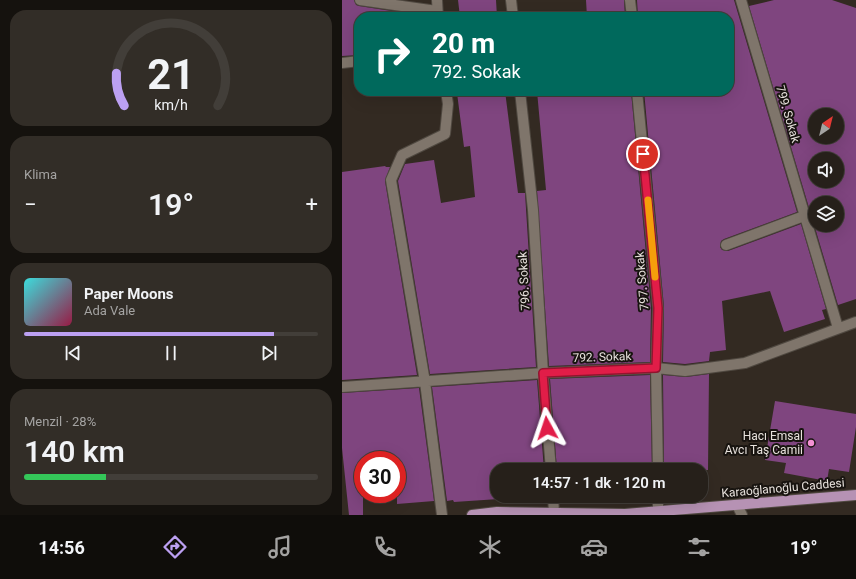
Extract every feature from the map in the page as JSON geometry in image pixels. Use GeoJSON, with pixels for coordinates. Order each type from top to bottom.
{"type":"FeatureCollection","features":[{"type":"Feature","properties":{"kind":"main road","name":"Karaoğlanoğlu Caddesi"},"geometry":{"type":"LineString","coordinates":[[472,515],[554,513],[626,515],[856,495]]}},
{"type":"Feature","properties":{"kind":"street"},"geometry":{"type":"LineString","coordinates":[[360,0],[427,12]]}},
{"type":"Feature","properties":{"kind":"street"},"geometry":{"type":"LineString","coordinates":[[437,0],[438,12]]}},
{"type":"Feature","properties":{"kind":"street"},"geometry":{"type":"LineString","coordinates":[[511,0],[512,12]]}},
{"type":"Feature","properties":{"kind":"street"},"geometry":{"type":"LineString","coordinates":[[630,0],[631,12]]}},
{"type":"Feature","properties":{"kind":"street","name":"799. Sokak"},"geometry":{"type":"LineString","coordinates":[[741,0],[838,328]]}},
{"type":"Feature","properties":{"kind":"street"},"geometry":{"type":"LineString","coordinates":[[342,63],[354,62]]}},
{"type":"Feature","properties":{"kind":"street"},"geometry":{"type":"LineString","coordinates":[[442,515],[425,382],[391,180],[402,155],[445,134],[448,104],[447,96]]}},
{"type":"Feature","properties":{"kind":"street","name":"796. Sokak"},"geometry":{"type":"LineString","coordinates":[[521,96],[533,210],[543,373],[550,463]]}},
{"type":"Feature","properties":{"kind":"street","name":"797. Sokak"},"geometry":{"type":"LineString","coordinates":[[637,96],[658,308],[656,368],[658,463]]}},
{"type":"Feature","properties":{"kind":"street"},"geometry":{"type":"LineString","coordinates":[[726,245],[804,216]]}},
{"type":"Feature","properties":{"kind":"street","name":"792. Sokak"},"geometry":{"type":"LineString","coordinates":[[342,387],[543,373],[656,368],[685,371],[745,363],[856,322]]}},
{"type":"Feature","properties":{"kind":"street"},"geometry":{"type":"LineString","coordinates":[[553,503],[554,513]]}},
{"type":"Feature","properties":{"kind":"street"},"geometry":{"type":"LineString","coordinates":[[658,503],[658,512]]}},
{"type":"Feature","properties":{"kind":"street"},"geometry":{"type":"LineString","coordinates":[[737,505],[742,515]]}},
{"type":"Feature","properties":{"kind":"building"},"geometry":{"type":"Polygon","coordinates":[[[342,0],[354,0],[356,5],[359,6],[398,12],[354,12],[354,55],[342,56],[342,0]]]}},
{"type":"Feature","properties":{"kind":"building"},"geometry":{"type":"Polygon","coordinates":[[[458,0],[496,0],[497,12],[459,12],[458,0]]]}},
{"type":"Feature","properties":{"kind":"building"},"geometry":{"type":"Polygon","coordinates":[[[586,0],[624,0],[625,12],[587,12],[586,0]]]}},
{"type":"Feature","properties":{"kind":"building"},"geometry":{"type":"Polygon","coordinates":[[[637,0],[734,0],[797,212],[724,239],[721,241],[720,247],[722,250],[728,251],[801,224],[826,309],[822,310],[825,319],[784,332],[770,291],[722,301],[726,350],[710,352],[709,361],[685,364],[663,362],[664,307],[644,96],[734,96],[734,12],[638,12],[637,0]]]}},
{"type":"Feature","properties":{"kind":"building"},"geometry":{"type":"Polygon","coordinates":[[[774,0],[832,0],[856,8],[856,299],[838,305],[816,232],[844,232],[844,196],[808,196],[808,204],[749,6],[774,0]]]}},
{"type":"Feature","properties":{"kind":"building"},"geometry":{"type":"Polygon","coordinates":[[[457,96],[506,96],[518,193],[525,193],[536,367],[430,374],[398,181],[405,164],[434,160],[441,203],[475,197],[470,146],[464,147],[457,96]]]}},
{"type":"Feature","properties":{"kind":"building"},"geometry":{"type":"Polygon","coordinates":[[[537,96],[631,96],[651,308],[650,362],[549,366],[537,191],[546,190],[537,96]]]}},
{"type":"Feature","properties":{"kind":"building"},"geometry":{"type":"Polygon","coordinates":[[[385,166],[390,167],[385,181],[417,375],[342,380],[342,172],[385,166]]]}},
{"type":"Feature","properties":{"kind":"building"},"geometry":{"type":"Polygon","coordinates":[[[709,374],[708,470],[708,463],[664,463],[663,375],[686,377],[709,374]]]}},
{"type":"Feature","properties":{"kind":"building"},"geometry":{"type":"Polygon","coordinates":[[[650,375],[652,463],[556,463],[550,379],[650,375]]]}},
{"type":"Feature","properties":{"kind":"building"},"geometry":{"type":"Polygon","coordinates":[[[537,380],[543,463],[490,463],[490,500],[454,502],[453,500],[447,501],[432,387],[537,380]]]}},
{"type":"Feature","properties":{"kind":"building"},"geometry":{"type":"Polygon","coordinates":[[[419,388],[434,501],[397,504],[406,503],[406,451],[354,451],[354,503],[363,503],[363,515],[349,515],[342,448],[342,393],[419,388]]]}},
{"type":"Feature","properties":{"kind":"building","name":"Hacı Emsal Avcı Taş Camii"},"geometry":{"type":"Polygon","coordinates":[[[775,401],[856,414],[856,427],[849,472],[829,469],[827,481],[784,473],[786,463],[765,460],[775,401]]]}},
{"type":"Feature","properties":{"kind":"slow traffic"},"geometry":{"type":"LineString","coordinates":[[648,200],[655,277]]}},
{"type":"Feature","properties":{"kind":"place","name":"Hacı Emsal Avcı Taş Camii"},"geometry":{"type":"Point","coordinates":[811,443]}},
{"type":"Feature","properties":{"kind":"route"},"geometry":{"type":"LineString","coordinates":[[547,428],[543,373],[656,368],[658,308],[643,154]]}}]}
